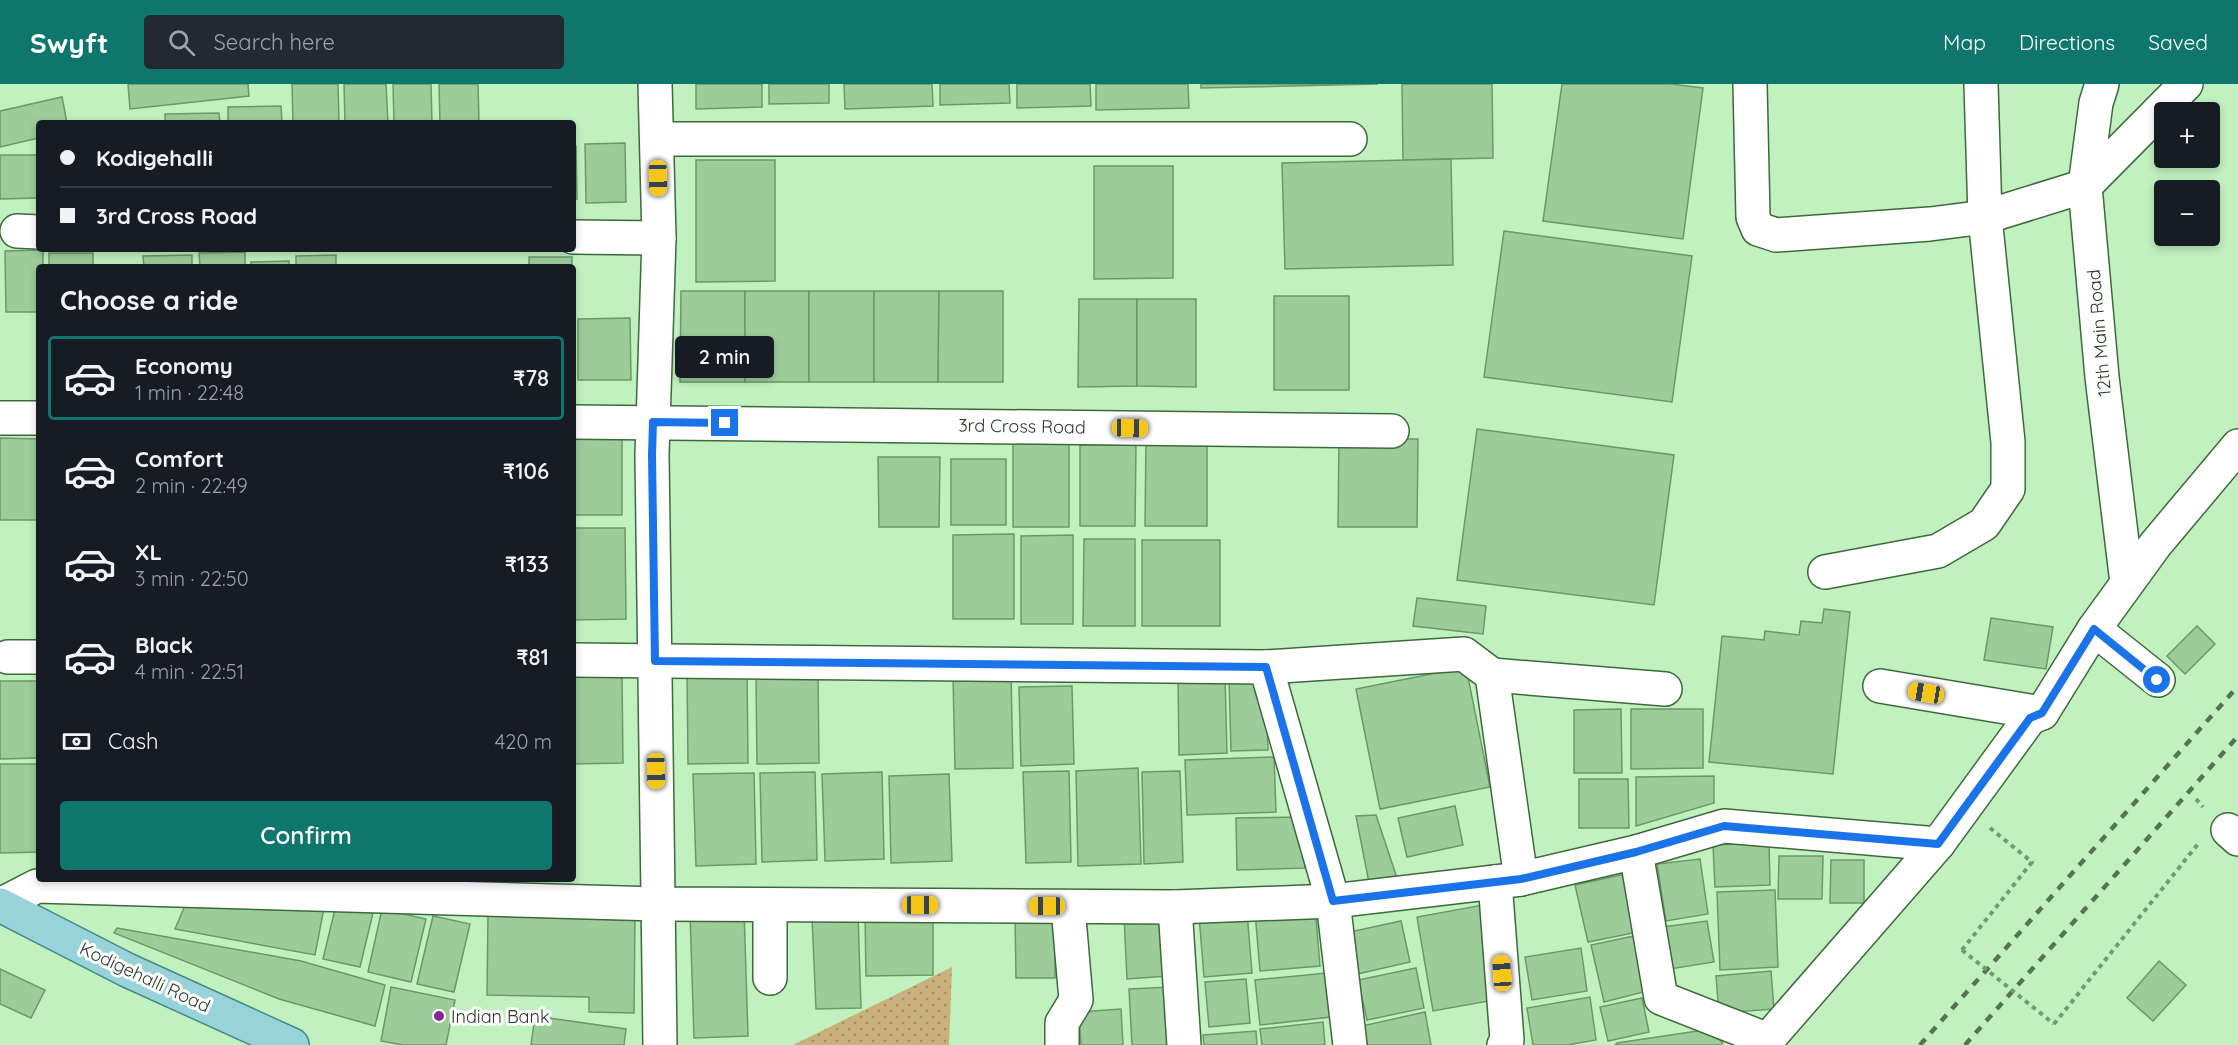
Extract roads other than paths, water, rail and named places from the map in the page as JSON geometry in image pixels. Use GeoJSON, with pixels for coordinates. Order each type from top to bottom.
{"type":"FeatureCollection","features":[{"type":"Feature","properties":{"kind":"main road","name":"Kodigehalli Road"},"geometry":{"type":"LineString","coordinates":[[0,905],[127,970],[292,1045]]}},
{"type":"Feature","properties":{"kind":"street"},"geometry":{"type":"LineString","coordinates":[[655,84],[659,238],[652,455],[660,1045]]}},
{"type":"Feature","properties":{"kind":"street"},"geometry":{"type":"LineString","coordinates":[[1750,84],[1753,217],[1758,228],[1776,235],[1930,224],[1985,217],[2085,186],[2187,84]]}},
{"type":"Feature","properties":{"kind":"street"},"geometry":{"type":"LineString","coordinates":[[1825,572],[1938,551],[1984,524],[2008,489],[2008,442],[1985,217],[1981,84]]}},
{"type":"Feature","properties":{"kind":"street","name":"12th Main Road"},"geometry":{"type":"LineString","coordinates":[[2102,84],[2096,103],[2085,186],[2102,377],[2127,583]]}},
{"type":"Feature","properties":{"kind":"street"},"geometry":{"type":"LineString","coordinates":[[657,139],[1350,139]]}},
{"type":"Feature","properties":{"kind":"street"},"geometry":{"type":"LineString","coordinates":[[576,237],[659,238]]}},
{"type":"Feature","properties":{"kind":"street"},"geometry":{"type":"LineString","coordinates":[[0,418],[36,418]]}},
{"type":"Feature","properties":{"kind":"street","name":"3rd Cross Road"},"geometry":{"type":"LineString","coordinates":[[576,422],[1392,431]]}},
{"type":"Feature","properties":{"kind":"street"},"geometry":{"type":"LineString","coordinates":[[1636,852],[1661,998],[1765,1042],[1938,844],[2030,718],[2042,713],[2094,629],[2127,583],[2155,545],[2238,446]]}},
{"type":"Feature","properties":{"kind":"street"},"geometry":{"type":"LineString","coordinates":[[2094,629],[2157,680]]}},
{"type":"Feature","properties":{"kind":"street"},"geometry":{"type":"LineString","coordinates":[[576,660],[1266,667],[1464,654],[1492,675],[1665,689]]}},
{"type":"Feature","properties":{"kind":"street"},"geometry":{"type":"LineString","coordinates":[[1266,667],[1333,901],[1350,1045]]}},
{"type":"Feature","properties":{"kind":"street"},"geometry":{"type":"LineString","coordinates":[[1492,675],[1508,881],[1507,1040],[1504,1045]]}},
{"type":"Feature","properties":{"kind":"street"},"geometry":{"type":"LineString","coordinates":[[1880,686],[2042,713]]}},
{"type":"Feature","properties":{"kind":"street"},"geometry":{"type":"LineString","coordinates":[[0,905],[37,886],[658,904],[1175,907],[1333,901],[1508,881],[1636,852],[1724,826],[1938,844]]}},
{"type":"Feature","properties":{"kind":"street"},"geometry":{"type":"LineString","coordinates":[[770,904],[770,978]]}},
{"type":"Feature","properties":{"kind":"street"},"geometry":{"type":"LineString","coordinates":[[1062,1045],[1062,1023],[1076,1000],[1068,906]]}},
{"type":"Feature","properties":{"kind":"street"},"geometry":{"type":"LineString","coordinates":[[1175,907],[1184,1045]]}},
{"type":"Feature","properties":{"kind":"railway"},"geometry":{"type":"LineString","coordinates":[[1920,1045],[2238,686]]}},
{"type":"Feature","properties":{"kind":"railway"},"geometry":{"type":"LineString","coordinates":[[1965,1045],[2238,736]]}},
{"type":"Feature","properties":{"kind":"place","name":"Indian Bank"},"geometry":{"type":"Point","coordinates":[439,1016]}}]}
